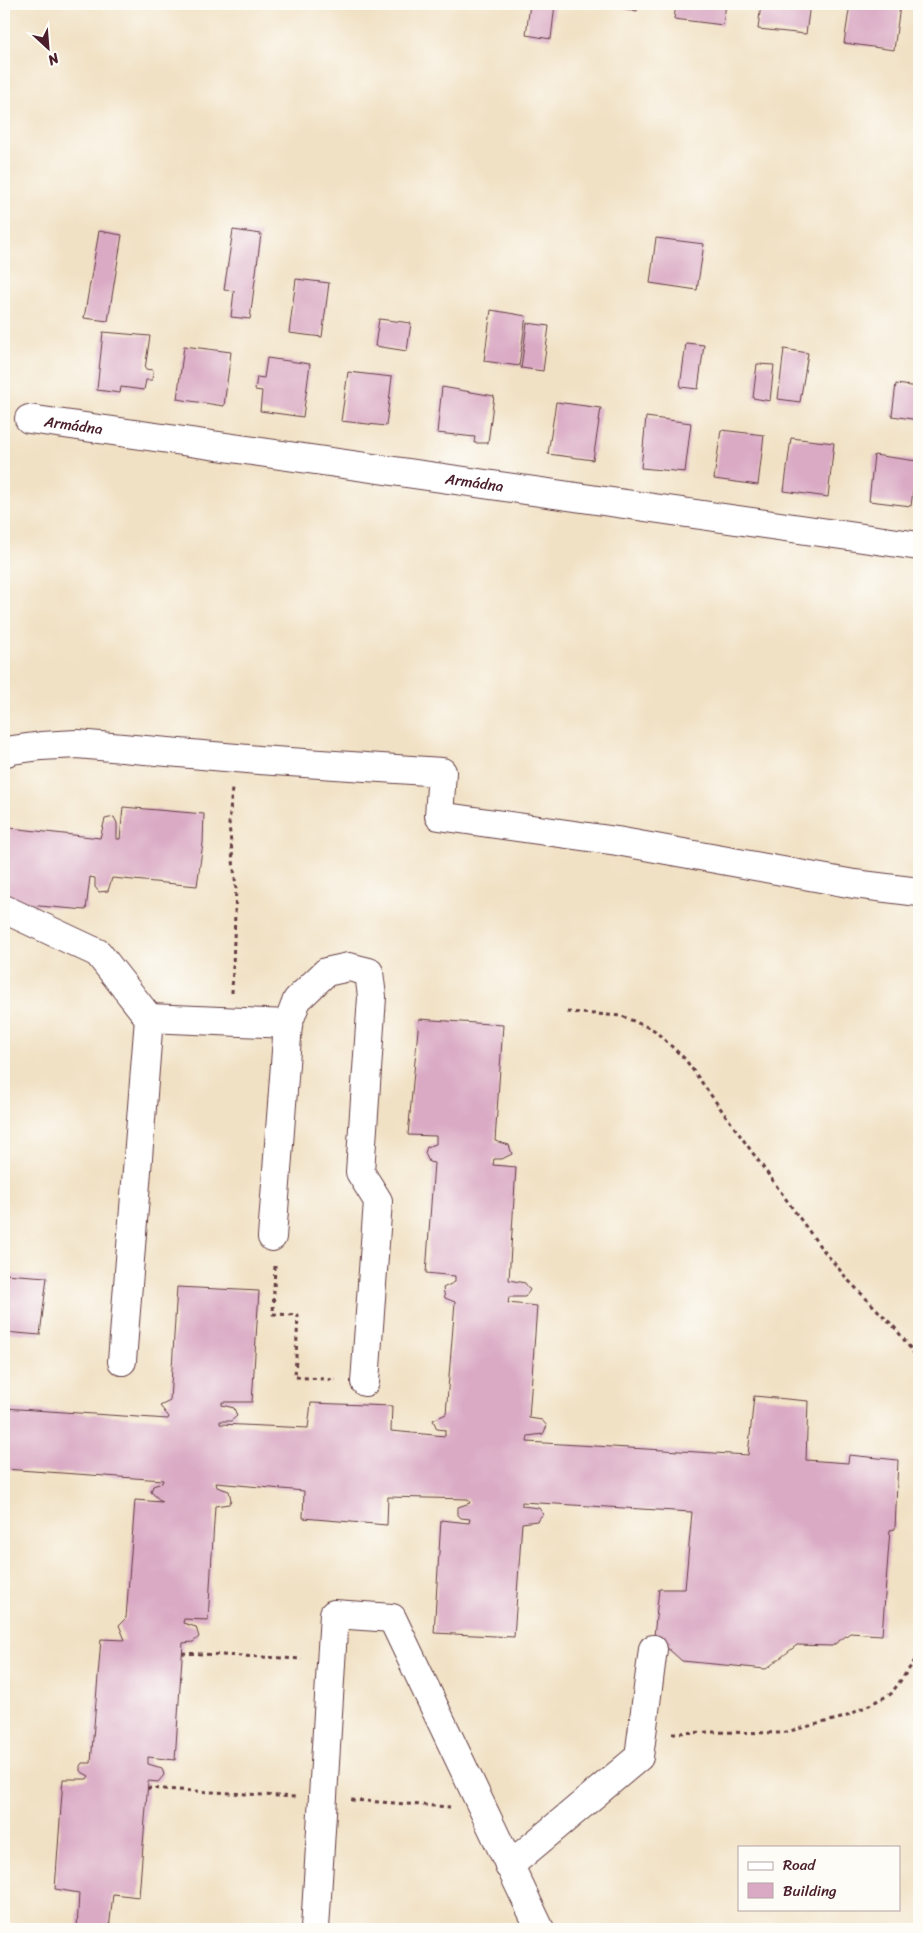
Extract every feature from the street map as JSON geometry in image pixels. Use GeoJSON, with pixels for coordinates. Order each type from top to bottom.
{"type":"FeatureCollection","features":[{"type":"Feature","properties":{"kind":"street","name":"Armádna"},"geometry":{"type":"LineString","coordinates":[[29,419],[919,546]]}},
{"type":"Feature","properties":{"kind":"street"},"geometry":{"type":"LineString","coordinates":[[4,753],[41,746],[78,744],[234,758],[442,772],[439,816],[617,841],[854,884],[919,892]]}},
{"type":"Feature","properties":{"kind":"street"},"geometry":{"type":"LineString","coordinates":[[4,909],[98,953],[149,1018],[122,1361]]}},
{"type":"Feature","properties":{"kind":"street"},"geometry":{"type":"LineString","coordinates":[[272,1237],[288,1024],[297,1000],[326,972],[349,967],[369,972],[372,997],[360,1172],[378,1201],[366,1382]]}},
{"type":"Feature","properties":{"kind":"street"},"geometry":{"type":"LineString","coordinates":[[149,1018],[288,1024]]}},
{"type":"Feature","properties":{"kind":"street"},"geometry":{"type":"LineString","coordinates":[[315,1929],[334,1614],[392,1618],[540,1929]]}},
{"type":"Feature","properties":{"kind":"street"},"geometry":{"type":"LineString","coordinates":[[509,1866],[639,1757],[653,1650]]}},
{"type":"Feature","properties":{"kind":"path"},"geometry":{"type":"LineString","coordinates":[[230,1021],[236,887],[229,825],[234,758]]}},
{"type":"Feature","properties":{"kind":"path"},"geometry":{"type":"LineString","coordinates":[[567,1012],[622,1016],[654,1030],[685,1058],[819,1245],[848,1281],[896,1329],[919,1360]]}},
{"type":"Feature","properties":{"kind":"path"},"geometry":{"type":"LineString","coordinates":[[272,1237],[276,1248],[273,1314],[298,1316],[295,1377],[366,1382]]}},
{"type":"Feature","properties":{"kind":"path"},"geometry":{"type":"LineString","coordinates":[[182,1653],[331,1661]]}},
{"type":"Feature","properties":{"kind":"path"},"geometry":{"type":"LineString","coordinates":[[641,1735],[711,1732],[782,1733],[845,1717],[891,1694],[919,1655]]}},
{"type":"Feature","properties":{"kind":"path"},"geometry":{"type":"LineString","coordinates":[[147,1788],[483,1809]]}},
{"type":"Feature","properties":{"kind":"building"},"geometry":{"type":"Polygon","coordinates":[[[530,4],[555,4],[551,39],[526,35],[530,4]]]}},
{"type":"Feature","properties":{"kind":"building"},"geometry":{"type":"Polygon","coordinates":[[[600,4],[638,4],[637,11],[600,4]]]}},
{"type":"Feature","properties":{"kind":"building"},"geometry":{"type":"Polygon","coordinates":[[[676,4],[726,4],[723,25],[674,19],[676,4]]]}},
{"type":"Feature","properties":{"kind":"building"},"geometry":{"type":"Polygon","coordinates":[[[761,4],[810,4],[806,34],[758,29],[761,4]]]}},
{"type":"Feature","properties":{"kind":"building"},"geometry":{"type":"Polygon","coordinates":[[[850,4],[900,6],[894,50],[844,43],[850,4]]]}},
{"type":"Feature","properties":{"kind":"building"},"geometry":{"type":"Polygon","coordinates":[[[233,230],[261,234],[250,319],[231,317],[234,291],[224,290],[233,230]]]}},
{"type":"Feature","properties":{"kind":"building"},"geometry":{"type":"Polygon","coordinates":[[[99,231],[122,235],[108,321],[84,318],[99,231]]]}},
{"type":"Feature","properties":{"kind":"building"},"geometry":{"type":"Polygon","coordinates":[[[656,238],[704,244],[697,290],[650,283],[656,238]]]}},
{"type":"Feature","properties":{"kind":"building"},"geometry":{"type":"Polygon","coordinates":[[[296,279],[329,283],[322,337],[289,333],[296,279]]]}},
{"type":"Feature","properties":{"kind":"building"},"geometry":{"type":"Polygon","coordinates":[[[491,310],[526,316],[519,366],[484,361],[491,310]]]}},
{"type":"Feature","properties":{"kind":"building"},"geometry":{"type":"Polygon","coordinates":[[[379,319],[411,323],[407,351],[375,346],[379,319]]]}},
{"type":"Feature","properties":{"kind":"building"},"geometry":{"type":"Polygon","coordinates":[[[527,323],[549,326],[543,371],[521,368],[527,323]]]}},
{"type":"Feature","properties":{"kind":"building"},"geometry":{"type":"Polygon","coordinates":[[[103,332],[150,336],[145,369],[153,370],[152,380],[146,380],[144,390],[121,387],[120,393],[97,390],[103,332]]]}},
{"type":"Feature","properties":{"kind":"building"},"geometry":{"type":"Polygon","coordinates":[[[686,343],[704,345],[698,389],[680,387],[686,343]]]}},
{"type":"Feature","properties":{"kind":"building"},"geometry":{"type":"Polygon","coordinates":[[[184,346],[231,352],[224,406],[177,399],[184,346]]]}},
{"type":"Feature","properties":{"kind":"building"},"geometry":{"type":"Polygon","coordinates":[[[784,349],[808,353],[800,402],[778,399],[784,349]]]}},
{"type":"Feature","properties":{"kind":"building"},"geometry":{"type":"Polygon","coordinates":[[[267,358],[310,364],[303,417],[260,411],[262,391],[255,390],[257,377],[264,378],[267,358]]]}},
{"type":"Feature","properties":{"kind":"building"},"geometry":{"type":"Polygon","coordinates":[[[757,364],[774,365],[770,401],[753,398],[757,364]]]}},
{"type":"Feature","properties":{"kind":"building"},"geometry":{"type":"Polygon","coordinates":[[[348,372],[392,377],[386,426],[341,421],[348,372]]]}},
{"type":"Feature","properties":{"kind":"building"},"geometry":{"type":"Polygon","coordinates":[[[896,384],[919,387],[919,420],[892,416],[896,384]]]}},
{"type":"Feature","properties":{"kind":"building"},"geometry":{"type":"Polygon","coordinates":[[[442,387],[494,396],[488,443],[474,443],[475,437],[437,433],[442,387]]]}},
{"type":"Feature","properties":{"kind":"building"},"geometry":{"type":"Polygon","coordinates":[[[556,402],[601,408],[593,460],[548,454],[556,402]]]}},
{"type":"Feature","properties":{"kind":"building"},"geometry":{"type":"Polygon","coordinates":[[[646,417],[691,423],[685,472],[641,468],[646,417]]]}},
{"type":"Feature","properties":{"kind":"building"},"geometry":{"type":"Polygon","coordinates":[[[721,430],[764,435],[758,485],[714,479],[721,430]]]}},
{"type":"Feature","properties":{"kind":"building"},"geometry":{"type":"Polygon","coordinates":[[[791,438],[834,443],[828,497],[784,491],[791,438]]]}},
{"type":"Feature","properties":{"kind":"building"},"geometry":{"type":"Polygon","coordinates":[[[874,455],[917,461],[911,506],[869,501],[874,455]]]}},
{"type":"Feature","properties":{"kind":"building"},"geometry":{"type":"Polygon","coordinates":[[[123,807],[204,814],[203,843],[197,886],[112,878],[108,891],[99,892],[95,887],[95,878],[90,877],[86,910],[4,903],[10,828],[100,838],[105,819],[114,817],[117,823],[117,839],[120,839],[123,807]]]}},
{"type":"Feature","properties":{"kind":"building"},"geometry":{"type":"Polygon","coordinates":[[[419,1019],[503,1025],[495,1141],[509,1145],[512,1154],[502,1159],[494,1159],[493,1165],[516,1167],[509,1280],[525,1283],[530,1290],[525,1297],[509,1297],[508,1303],[537,1306],[529,1418],[542,1420],[547,1426],[543,1434],[528,1436],[527,1442],[748,1455],[754,1396],[808,1401],[806,1460],[848,1463],[849,1455],[898,1460],[895,1529],[890,1530],[882,1635],[850,1633],[832,1646],[797,1645],[766,1669],[682,1661],[654,1636],[659,1589],[685,1589],[692,1512],[522,1502],[522,1506],[539,1508],[543,1514],[537,1521],[522,1523],[514,1637],[434,1633],[441,1520],[469,1523],[470,1519],[461,1518],[458,1515],[458,1507],[470,1503],[468,1499],[388,1497],[387,1525],[303,1518],[304,1491],[216,1483],[217,1487],[229,1491],[231,1500],[229,1504],[215,1506],[208,1620],[184,1619],[183,1623],[196,1627],[199,1637],[193,1642],[183,1643],[175,1760],[148,1757],[148,1764],[162,1768],[164,1775],[158,1782],[148,1781],[139,1897],[113,1894],[109,1929],[77,1929],[79,1893],[55,1889],[63,1779],[87,1779],[89,1776],[80,1771],[80,1766],[82,1763],[91,1763],[101,1639],[125,1640],[119,1625],[126,1618],[135,1500],[162,1502],[151,1492],[153,1486],[162,1483],[163,1480],[4,1469],[4,1408],[168,1419],[169,1417],[160,1406],[170,1401],[177,1287],[259,1291],[252,1402],[222,1402],[222,1405],[234,1408],[237,1416],[231,1421],[220,1421],[220,1424],[308,1428],[311,1403],[392,1406],[391,1431],[445,1436],[445,1430],[437,1429],[433,1420],[446,1414],[455,1302],[445,1298],[443,1288],[455,1282],[455,1276],[426,1273],[434,1163],[429,1162],[425,1153],[427,1147],[436,1144],[436,1136],[408,1135],[419,1019]]]}},
{"type":"Feature","properties":{"kind":"building"},"geometry":{"type":"Polygon","coordinates":[[[4,1274],[47,1277],[40,1335],[4,1332],[4,1274]]]}}]}
